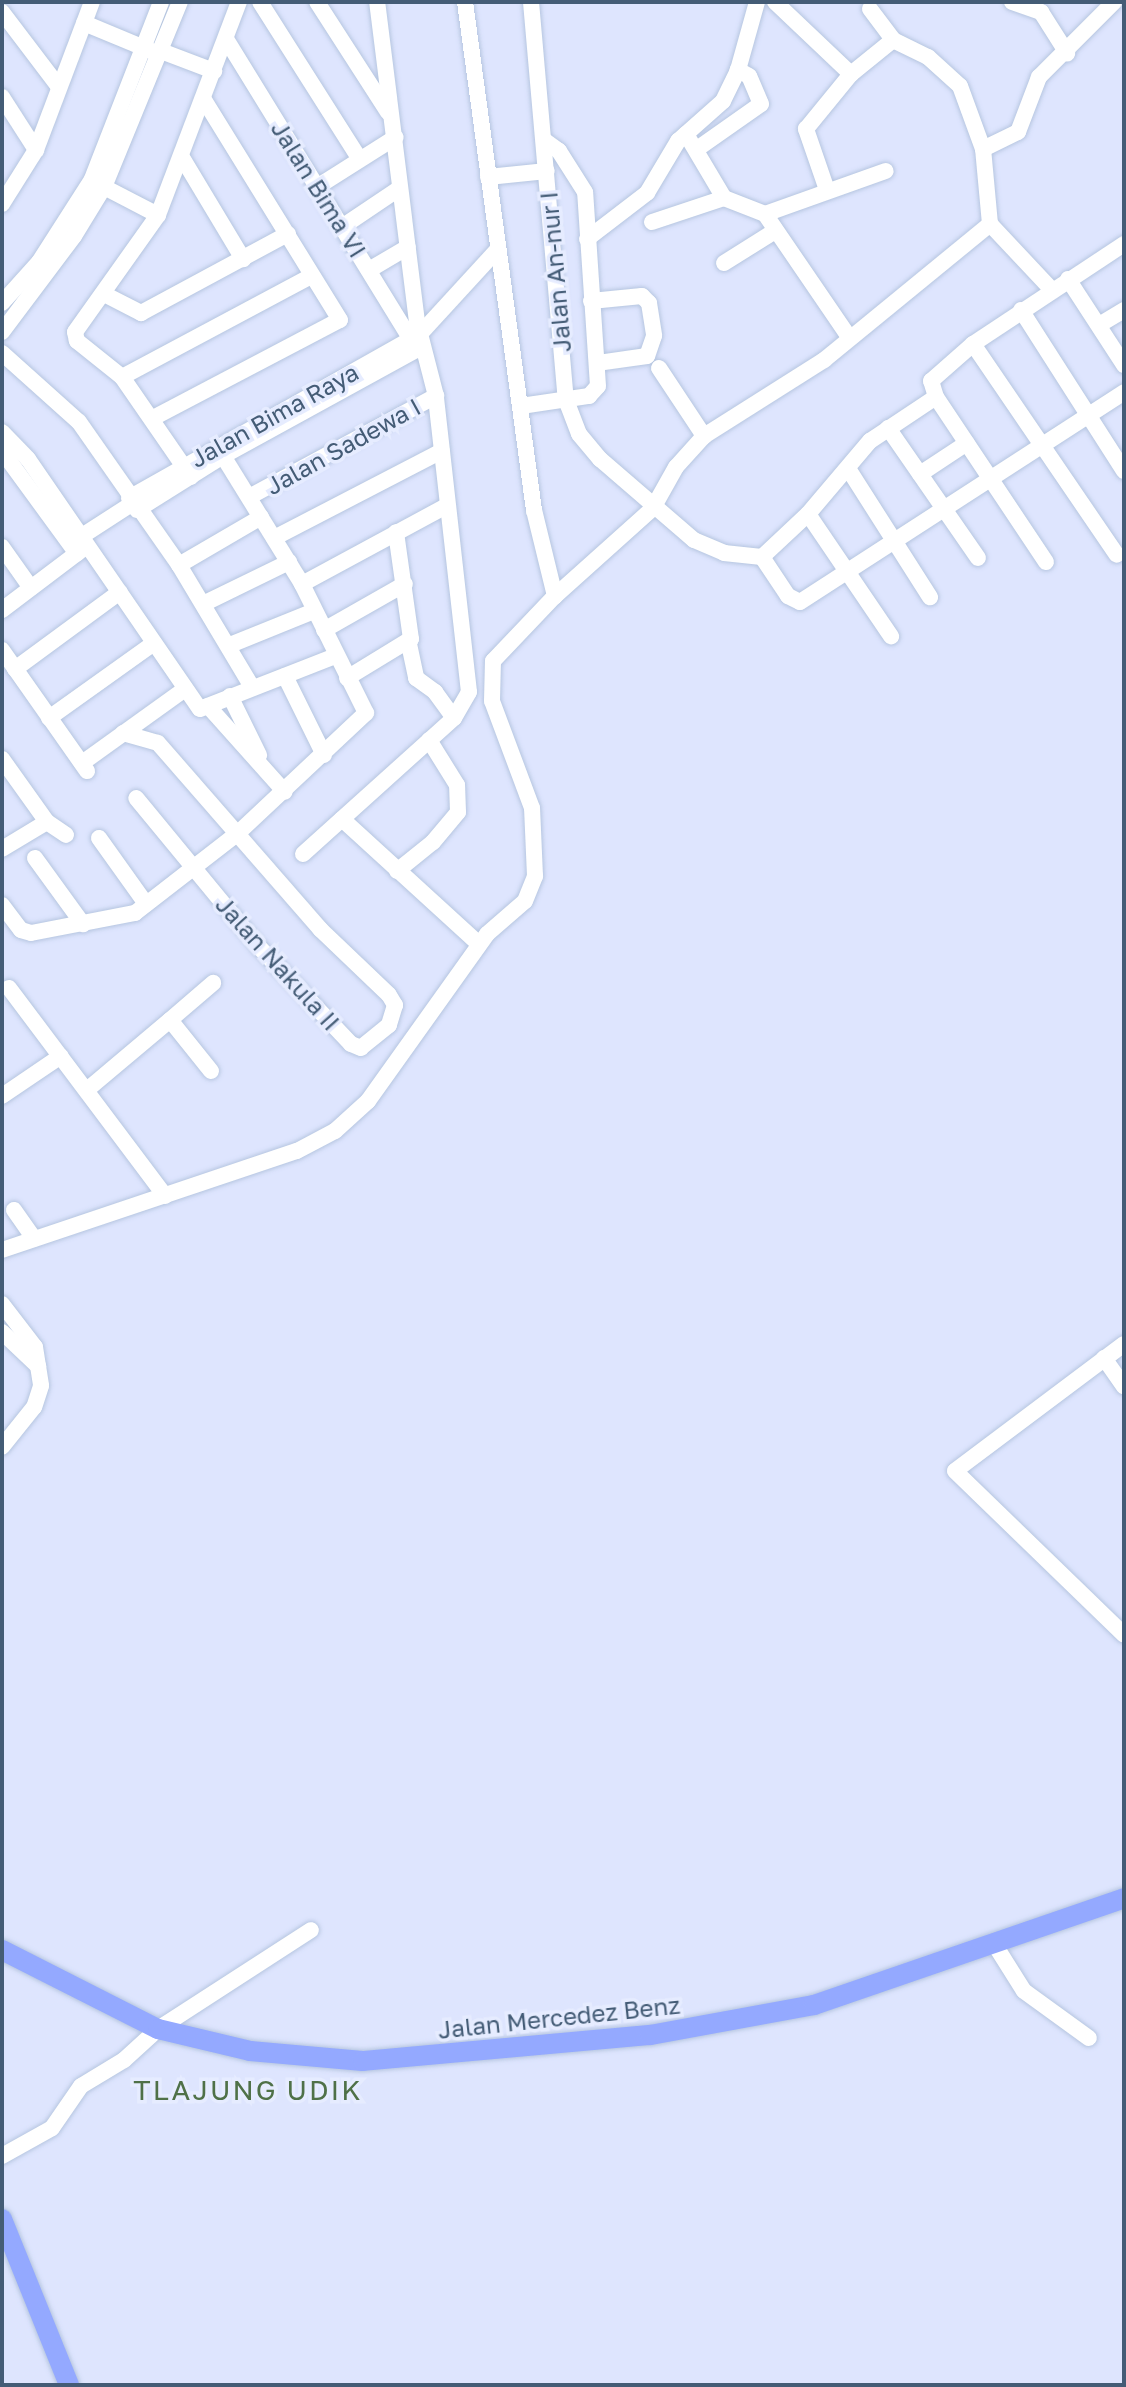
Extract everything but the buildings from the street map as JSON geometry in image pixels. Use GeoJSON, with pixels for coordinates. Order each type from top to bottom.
{"type":"FeatureCollection","features":[{"type":"Feature","properties":{"kind":"main road","name":"Jalan Mercedez Benz"},"geometry":{"type":"LineString","coordinates":[[2,1950],[158,2029],[220,2046],[325,2060],[472,2054],[650,2035],[814,2005],[1124,1898]]}},
{"type":"Feature","properties":{"kind":"main road"},"geometry":{"type":"LineString","coordinates":[[2,2219],[69,2385]]}},
{"type":"Feature","properties":{"kind":"street"},"geometry":{"type":"LineString","coordinates":[[2,332],[60,258],[104,187],[155,51],[161,2]]}},
{"type":"Feature","properties":{"kind":"street"},"geometry":{"type":"LineString","coordinates":[[2,303],[39,262],[92,179],[180,2]]}},
{"type":"Feature","properties":{"kind":"street"},"geometry":{"type":"LineString","coordinates":[[188,471],[122,377],[74,335],[158,215],[183,159],[239,2]]}},
{"type":"Feature","properties":{"kind":"street"},"geometry":{"type":"LineString","coordinates":[[260,2],[359,158]]}},
{"type":"Feature","properties":{"kind":"street"},"geometry":{"type":"LineString","coordinates":[[317,2],[393,116]]}},
{"type":"Feature","properties":{"kind":"street"},"geometry":{"type":"LineString","coordinates":[[303,854],[454,718],[466,701],[470,681],[446,506],[436,396],[418,340],[396,137],[377,2]]}},
{"type":"Feature","properties":{"kind":"street"},"geometry":{"type":"LineString","coordinates":[[465,2],[496,251],[537,529],[555,596]]}},
{"type":"Feature","properties":{"kind":"street","name":"Jalan An-nur I"},"geometry":{"type":"LineString","coordinates":[[531,2],[566,400],[587,445],[653,508],[704,546],[762,557]]}},
{"type":"Feature","properties":{"kind":"street"},"geometry":{"type":"LineString","coordinates":[[587,239],[647,193],[686,134],[720,105],[738,70],[757,2]]}},
{"type":"Feature","properties":{"kind":"street"},"geometry":{"type":"LineString","coordinates":[[775,2],[851,74]]}},
{"type":"Feature","properties":{"kind":"street"},"geometry":{"type":"LineString","coordinates":[[1012,2],[1041,12],[1067,53]]}},
{"type":"Feature","properties":{"kind":"street"},"geometry":{"type":"LineString","coordinates":[[1041,12],[1056,2]]}},
{"type":"Feature","properties":{"kind":"street"},"geometry":{"type":"LineString","coordinates":[[983,149],[1018,132],[1034,83],[1114,2]]}},
{"type":"Feature","properties":{"kind":"street"},"geometry":{"type":"LineString","coordinates":[[3,198],[36,150],[85,8],[155,51],[214,71]]}},
{"type":"Feature","properties":{"kind":"street"},"geometry":{"type":"LineString","coordinates":[[870,9],[893,40],[928,57],[960,86],[983,149],[990,224],[1051,289]]}},
{"type":"Feature","properties":{"kind":"street"},"geometry":{"type":"LineString","coordinates":[[2,12],[59,87]]}},
{"type":"Feature","properties":{"kind":"street","name":"Jalan Bima VI"},"geometry":{"type":"LineString","coordinates":[[226,39],[369,270],[418,340]]}},
{"type":"Feature","properties":{"kind":"street"},"geometry":{"type":"LineString","coordinates":[[827,190],[806,129],[851,74],[893,40]]}},
{"type":"Feature","properties":{"kind":"street"},"geometry":{"type":"LineString","coordinates":[[697,149],[761,104],[749,76],[738,70]]}},
{"type":"Feature","properties":{"kind":"street"},"geometry":{"type":"LineString","coordinates":[[2,97],[36,150]]}},
{"type":"Feature","properties":{"kind":"street"},"geometry":{"type":"LineString","coordinates":[[153,418],[339,322],[338,313],[311,276],[204,100]]}},
{"type":"Feature","properties":{"kind":"street"},"geometry":{"type":"LineString","coordinates":[[686,134],[724,198]]}},
{"type":"Feature","properties":{"kind":"street"},"geometry":{"type":"LineString","coordinates":[[317,187],[396,137]]}},
{"type":"Feature","properties":{"kind":"street"},"geometry":{"type":"LineString","coordinates":[[521,406],[596,393],[598,363],[583,186],[559,151],[545,141]]}},
{"type":"Feature","properties":{"kind":"street"},"geometry":{"type":"LineString","coordinates":[[183,159],[243,259]]}},
{"type":"Feature","properties":{"kind":"street"},"geometry":{"type":"LineString","coordinates":[[488,177],[547,171]]}},
{"type":"Feature","properties":{"kind":"street"},"geometry":{"type":"LineString","coordinates":[[765,214],[886,171]]}},
{"type":"Feature","properties":{"kind":"street"},"geometry":{"type":"LineString","coordinates":[[104,187],[158,215]]}},
{"type":"Feature","properties":{"kind":"street"},"geometry":{"type":"LineString","coordinates":[[342,227],[400,188]]}},
{"type":"Feature","properties":{"kind":"street"},"geometry":{"type":"LineString","coordinates":[[652,222],[724,198],[765,214],[849,337]]}},
{"type":"Feature","properties":{"kind":"street"},"geometry":{"type":"LineString","coordinates":[[2,1250],[297,1151],[345,1124],[377,1089],[479,944],[525,901],[537,852],[525,782],[492,701],[490,673],[500,652],[555,596],[653,508],[676,467],[704,436],[793,382],[990,224]]}},
{"type":"Feature","properties":{"kind":"street"},"geometry":{"type":"LineString","coordinates":[[724,263],[775,231]]}},
{"type":"Feature","properties":{"kind":"street"},"geometry":{"type":"LineString","coordinates":[[104,294],[141,313],[288,234]]}},
{"type":"Feature","properties":{"kind":"street"},"geometry":{"type":"LineString","coordinates":[[1046,562],[936,397],[933,377],[973,344],[1051,289],[1124,244]]}},
{"type":"Feature","properties":{"kind":"street"},"geometry":{"type":"LineString","coordinates":[[369,270],[408,247]]}},
{"type":"Feature","properties":{"kind":"street"},"geometry":{"type":"LineString","coordinates":[[418,340],[496,251]]}},
{"type":"Feature","properties":{"kind":"street"},"geometry":{"type":"LineString","coordinates":[[122,377],[311,276]]}},
{"type":"Feature","properties":{"kind":"street"},"geometry":{"type":"LineString","coordinates":[[1068,279],[1124,365]]}},
{"type":"Feature","properties":{"kind":"street"},"geometry":{"type":"LineString","coordinates":[[591,301],[642,296],[649,303],[654,336],[647,356],[598,363]]}},
{"type":"Feature","properties":{"kind":"street"},"geometry":{"type":"LineString","coordinates":[[1021,310],[1124,471]]}},
{"type":"Feature","properties":{"kind":"street"},"geometry":{"type":"LineString","coordinates":[[1099,325],[1124,310]]}},
{"type":"Feature","properties":{"kind":"street","name":"Jalan Bima Raya"},"geometry":{"type":"LineString","coordinates":[[188,471],[223,456],[418,340]]}},
{"type":"Feature","properties":{"kind":"street","name":"Jalan Bima Raya"},"geometry":{"type":"LineString","coordinates":[[2,610],[133,504],[418,340]]}},
{"type":"Feature","properties":{"kind":"street"},"geometry":{"type":"LineString","coordinates":[[973,344],[1037,445],[1117,555]]}},
{"type":"Feature","properties":{"kind":"street"},"geometry":{"type":"LineString","coordinates":[[2,353],[79,422],[133,504],[179,565],[230,645],[252,687]]}},
{"type":"Feature","properties":{"kind":"street"},"geometry":{"type":"LineString","coordinates":[[659,368],[704,436]]}},
{"type":"Feature","properties":{"kind":"street"},"geometry":{"type":"LineString","coordinates":[[936,397],[870,441],[849,470],[762,557],[797,602],[895,541],[1037,445],[1124,392]]}},
{"type":"Feature","properties":{"kind":"street","name":"Jalan Sadewa I"},"geometry":{"type":"LineString","coordinates":[[249,497],[436,396]]}},
{"type":"Feature","properties":{"kind":"street"},"geometry":{"type":"LineString","coordinates":[[888,428],[978,558]]}},
{"type":"Feature","properties":{"kind":"street"},"geometry":{"type":"LineString","coordinates":[[2,432],[82,545]]}},
{"type":"Feature","properties":{"kind":"street"},"geometry":{"type":"LineString","coordinates":[[920,474],[967,443]]}},
{"type":"Feature","properties":{"kind":"street"},"geometry":{"type":"LineString","coordinates":[[2,451],[120,592],[200,709],[335,656]]}},
{"type":"Feature","properties":{"kind":"street"},"geometry":{"type":"LineString","coordinates":[[274,538],[442,451]]}},
{"type":"Feature","properties":{"kind":"street"},"geometry":{"type":"LineString","coordinates":[[2,905],[25,932],[128,916],[237,834],[366,713],[335,656],[302,584],[223,456]]}},
{"type":"Feature","properties":{"kind":"street"},"geometry":{"type":"LineString","coordinates":[[849,470],[930,597]]}},
{"type":"Feature","properties":{"kind":"street"},"geometry":{"type":"LineString","coordinates":[[302,584],[446,506]]}},
{"type":"Feature","properties":{"kind":"street"},"geometry":{"type":"LineString","coordinates":[[808,514],[891,636]]}},
{"type":"Feature","properties":{"kind":"street"},"geometry":{"type":"LineString","coordinates":[[179,565],[261,517]]}},
{"type":"Feature","properties":{"kind":"street"},"geometry":{"type":"LineString","coordinates":[[396,532],[416,678],[435,692],[454,718]]}},
{"type":"Feature","properties":{"kind":"street"},"geometry":{"type":"LineString","coordinates":[[2,547],[31,588]]}},
{"type":"Feature","properties":{"kind":"street"},"geometry":{"type":"LineString","coordinates":[[203,604],[289,562]]}},
{"type":"Feature","properties":{"kind":"street"},"geometry":{"type":"LineString","coordinates":[[324,630],[405,584]]}},
{"type":"Feature","properties":{"kind":"street"},"geometry":{"type":"LineString","coordinates":[[15,669],[120,592]]}},
{"type":"Feature","properties":{"kind":"street"},"geometry":{"type":"LineString","coordinates":[[230,645],[314,611]]}},
{"type":"Feature","properties":{"kind":"street"},"geometry":{"type":"LineString","coordinates":[[49,718],[154,643]]}},
{"type":"Feature","properties":{"kind":"street"},"geometry":{"type":"LineString","coordinates":[[347,678],[409,644]]}},
{"type":"Feature","properties":{"kind":"street"},"geometry":{"type":"LineString","coordinates":[[2,650],[84,767],[123,733],[185,689]]}},
{"type":"Feature","properties":{"kind":"street"},"geometry":{"type":"LineString","coordinates":[[285,676],[324,755]]}},
{"type":"Feature","properties":{"kind":"street"},"geometry":{"type":"LineString","coordinates":[[230,696],[266,771]]}},
{"type":"Feature","properties":{"kind":"street"},"geometry":{"type":"LineString","coordinates":[[208,706],[285,792]]}},
{"type":"Feature","properties":{"kind":"street"},"geometry":{"type":"LineString","coordinates":[[123,733],[158,743],[237,834]]}},
{"type":"Feature","properties":{"kind":"street"},"geometry":{"type":"LineString","coordinates":[[397,871],[433,842],[458,812],[457,785],[429,740]]}},
{"type":"Feature","properties":{"kind":"street"},"geometry":{"type":"LineString","coordinates":[[2,759],[47,822],[66,835]]}},
{"type":"Feature","properties":{"kind":"street"},"geometry":{"type":"LineString","coordinates":[[136,798],[194,868]]}},
{"type":"Feature","properties":{"kind":"street"},"geometry":{"type":"LineString","coordinates":[[342,819],[479,944]]}},
{"type":"Feature","properties":{"kind":"street"},"geometry":{"type":"LineString","coordinates":[[2,849],[47,822]]}},
{"type":"Feature","properties":{"kind":"street","name":"Jalan Nakula II"},"geometry":{"type":"LineString","coordinates":[[194,868],[312,1005],[355,1047],[367,1045],[393,1018],[393,1001],[320,929],[237,834]]}},
{"type":"Feature","properties":{"kind":"street"},"geometry":{"type":"LineString","coordinates":[[99,838],[146,904]]}},
{"type":"Feature","properties":{"kind":"street"},"geometry":{"type":"LineString","coordinates":[[35,858],[83,924]]}},
{"type":"Feature","properties":{"kind":"street"},"geometry":{"type":"LineString","coordinates":[[88,1089],[213,983]]}},
{"type":"Feature","properties":{"kind":"street"},"geometry":{"type":"LineString","coordinates":[[9,988],[88,1089],[165,1196]]}},
{"type":"Feature","properties":{"kind":"street"},"geometry":{"type":"LineString","coordinates":[[170,1020],[211,1071]]}},
{"type":"Feature","properties":{"kind":"street"},"geometry":{"type":"LineString","coordinates":[[2,1096],[61,1056]]}},
{"type":"Feature","properties":{"kind":"street"},"geometry":{"type":"LineString","coordinates":[[14,1210],[34,1239]]}},
{"type":"Feature","properties":{"kind":"street"},"geometry":{"type":"LineString","coordinates":[[2,1304],[35,1347],[38,1366],[38,1398],[2,1447]]}},
{"type":"Feature","properties":{"kind":"street"},"geometry":{"type":"LineString","coordinates":[[2,1332],[38,1366]]}},
{"type":"Feature","properties":{"kind":"street"},"geometry":{"type":"LineString","coordinates":[[1124,1344],[955,1471],[1124,1635]]}},
{"type":"Feature","properties":{"kind":"street"},"geometry":{"type":"LineString","coordinates":[[1104,1358],[1124,1387]]}},
{"type":"Feature","properties":{"kind":"street"},"geometry":{"type":"LineString","coordinates":[[2,2156],[52,2128],[81,2086],[124,2060],[158,2029],[311,1930]]}},
{"type":"Feature","properties":{"kind":"street"},"geometry":{"type":"LineString","coordinates":[[995,1945],[1024,1991],[1089,2038]]}},
{"type":"Feature","properties":{"kind":"district","name":"TLAJUNG UDIK"},"geometry":{"type":"Point","coordinates":[248,2090]}}]}
